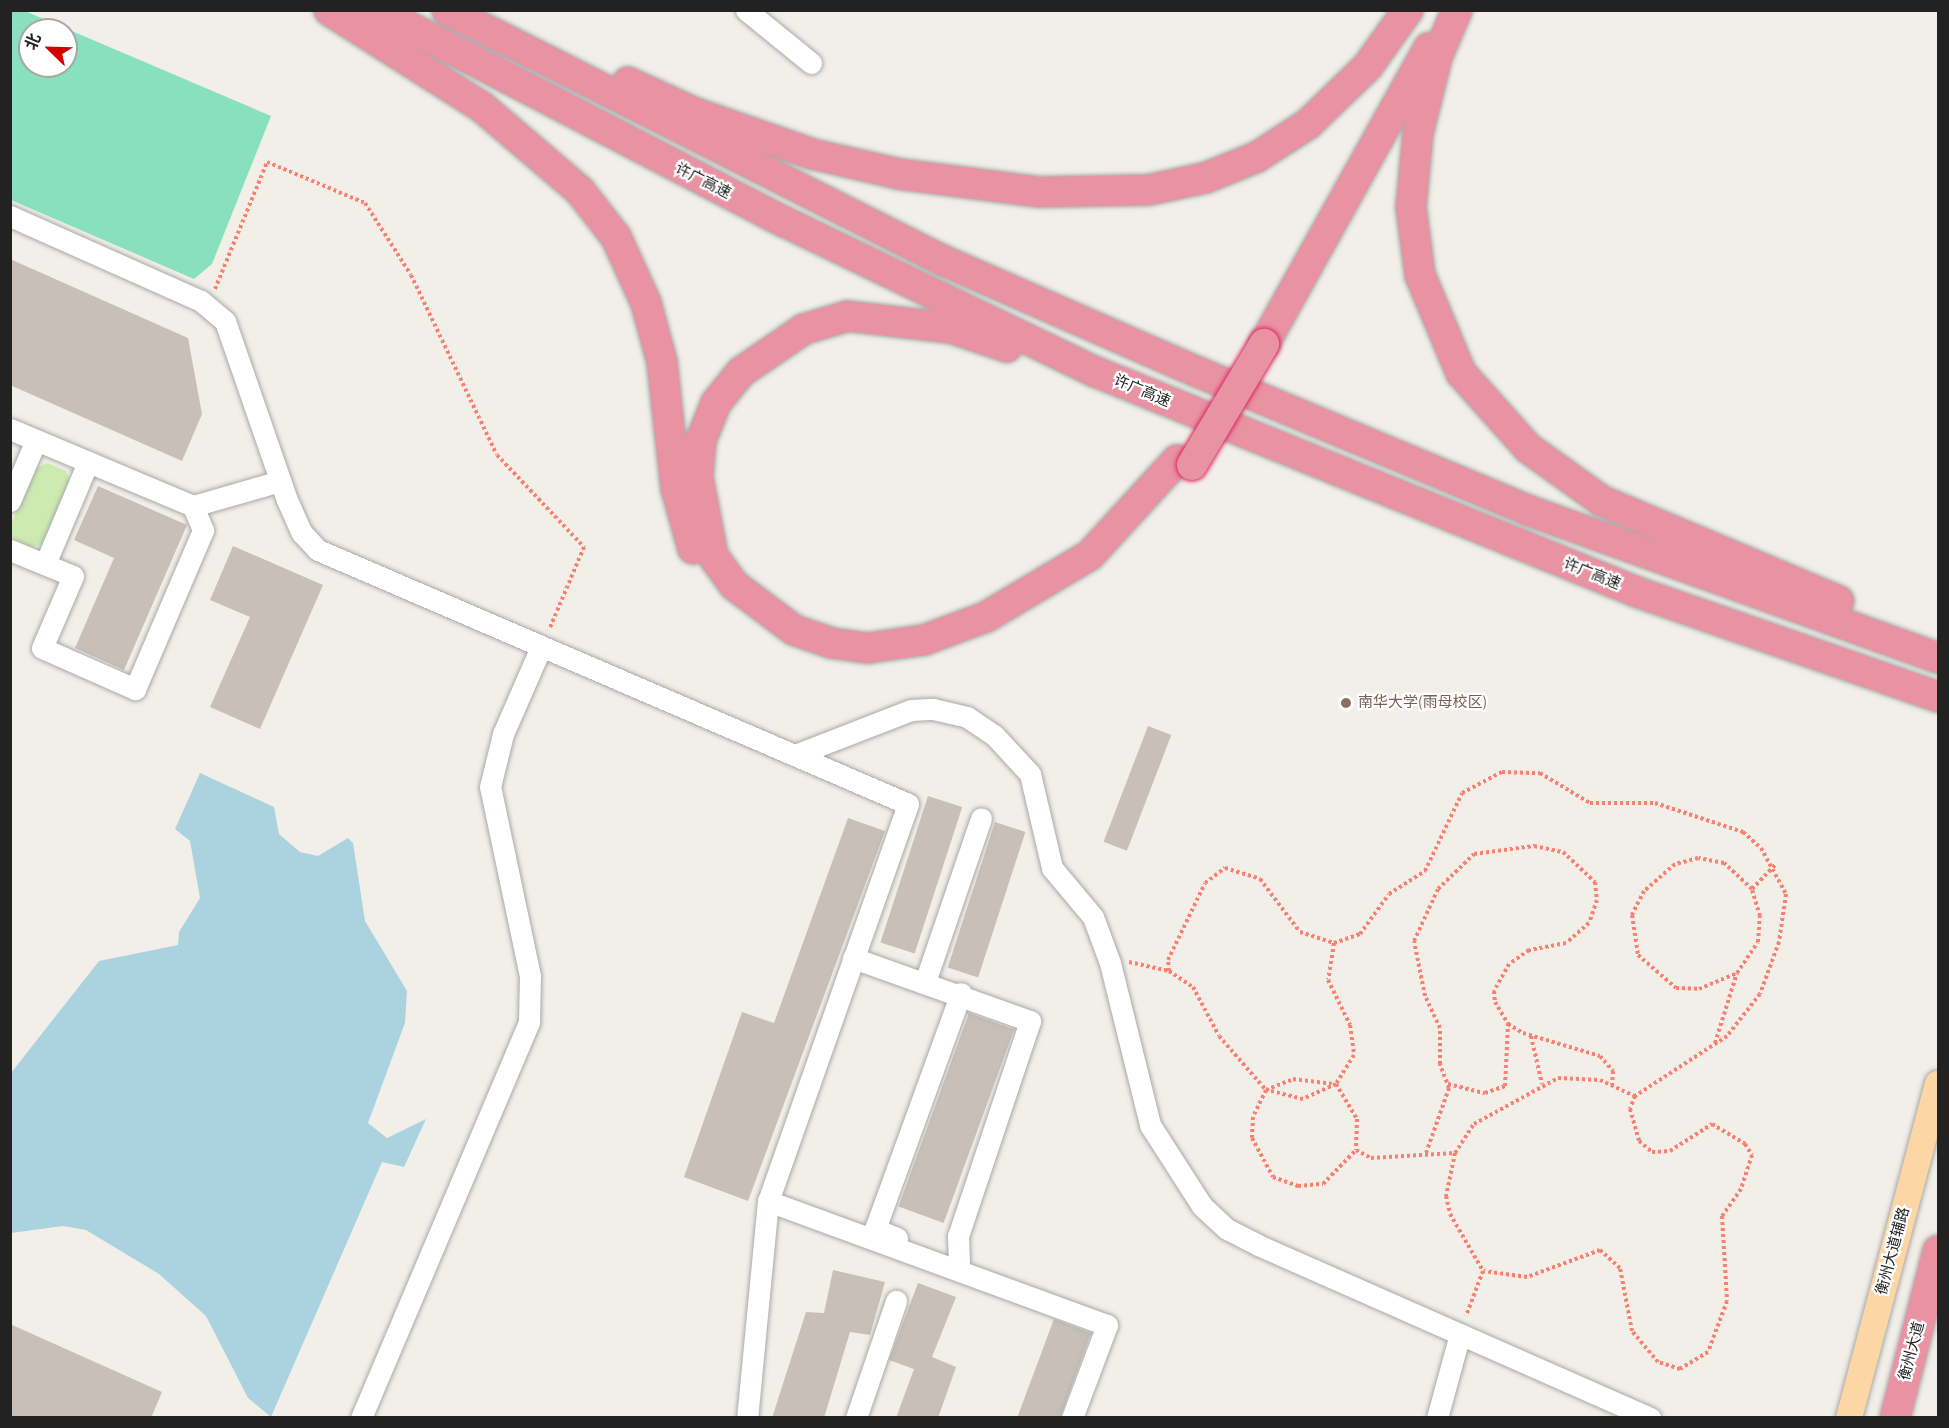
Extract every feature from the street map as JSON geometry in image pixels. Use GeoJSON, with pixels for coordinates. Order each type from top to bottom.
{"type":"FeatureCollection","features":[{"type":"Feature","properties":{"kind":"highway"},"geometry":{"type":"LineString","coordinates":[[329,10],[482,107],[525,141],[580,191],[616,237],[646,303],[662,362],[684,529],[705,575],[756,627],[793,648],[833,660],[873,662],[916,657],[991,631],[1041,607],[1120,549],[1184,463],[1257,342],[1449,10]]}},
{"type":"Feature","properties":{"kind":"highway","name":"许广高速"},"geometry":{"type":"LineString","coordinates":[[377,10],[783,221],[1096,372],[1592,574],[1938,697]]}},
{"type":"Feature","properties":{"kind":"highway"},"geometry":{"type":"LineString","coordinates":[[447,10],[942,260],[1200,373],[1527,510],[1938,658]]}},
{"type":"Feature","properties":{"kind":"highway"},"geometry":{"type":"LineString","coordinates":[[481,10],[695,113],[812,154],[986,188],[1091,195],[1148,190],[1205,178],[1257,157],[1308,124],[1342,91],[1408,10]]}},
{"type":"Feature","properties":{"kind":"highway"},"geometry":{"type":"LineString","coordinates":[[1257,342],[1426,10]]}},
{"type":"Feature","properties":{"kind":"highway"},"geometry":{"type":"LineString","coordinates":[[1457,10],[1437,57],[1418,133],[1411,207],[1420,276],[1461,373],[1528,448],[1602,501],[1938,643]]}},
{"type":"Feature","properties":{"kind":"highway"},"geometry":{"type":"LineString","coordinates":[[1184,463],[1090,555],[1043,586],[986,617],[924,640],[868,648],[794,630],[734,585],[713,556],[698,478],[700,440],[716,403],[769,348],[804,329],[848,316],[896,317],[951,328],[1047,361],[1403,516],[1510,554],[1592,574]]}},
{"type":"Feature","properties":{"kind":"highway","name":"衡州大道"},"geometry":{"type":"LineString","coordinates":[[1895,1418],[1938,1250]]}},
{"type":"Feature","properties":{"kind":"main road","name":"衡州大道辅路"},"geometry":{"type":"LineString","coordinates":[[1850,1418],[1938,1084]]}},
{"type":"Feature","properties":{"kind":"street"},"geometry":{"type":"LineString","coordinates":[[746,10],[811,63]]}},
{"type":"Feature","properties":{"kind":"street"},"geometry":{"type":"LineString","coordinates":[[10,216],[208,307],[225,321],[280,481],[302,533],[318,550],[908,804],[768,1201],[747,1418]]}},
{"type":"Feature","properties":{"kind":"street"},"geometry":{"type":"LineString","coordinates":[[10,429],[193,506],[280,481]]}},
{"type":"Feature","properties":{"kind":"street"},"geometry":{"type":"LineString","coordinates":[[10,501],[36,440]]}},
{"type":"Feature","properties":{"kind":"street"},"geometry":{"type":"LineString","coordinates":[[45,564],[88,462]]}},
{"type":"Feature","properties":{"kind":"street"},"geometry":{"type":"LineString","coordinates":[[10,550],[73,576],[42,648],[135,689],[203,530],[193,506]]}},
{"type":"Feature","properties":{"kind":"street"},"geometry":{"type":"LineString","coordinates":[[361,1418],[529,1022],[525,945],[495,832],[490,787],[503,734],[541,647]]}},
{"type":"Feature","properties":{"kind":"street"},"geometry":{"type":"LineString","coordinates":[[795,755],[911,710],[933,709],[966,717],[994,735],[1030,774],[1052,868],[1093,917],[1110,965],[1150,1125],[1202,1206],[1227,1229],[1258,1245],[1651,1418]]}},
{"type":"Feature","properties":{"kind":"street"},"geometry":{"type":"LineString","coordinates":[[925,982],[981,818]]}},
{"type":"Feature","properties":{"kind":"street"},"geometry":{"type":"LineString","coordinates":[[853,958],[961,993],[1030,1021],[958,1236],[959,1264]]}},
{"type":"Feature","properties":{"kind":"street"},"geometry":{"type":"LineString","coordinates":[[961,993],[875,1228],[959,1264],[995,1285]]}},
{"type":"Feature","properties":{"kind":"street"},"geometry":{"type":"LineString","coordinates":[[768,1201],[1107,1325],[1072,1418]]}},
{"type":"Feature","properties":{"kind":"street"},"geometry":{"type":"LineString","coordinates":[[856,1418],[896,1301]]}},
{"type":"Feature","properties":{"kind":"street"},"geometry":{"type":"LineString","coordinates":[[1437,1418],[1460,1334]]}},
{"type":"Feature","properties":{"kind":"path"},"geometry":{"type":"LineString","coordinates":[[208,307],[267,162],[364,203],[411,275],[497,455],[584,547],[541,647]]}},
{"type":"Feature","properties":{"kind":"path"},"geometry":{"type":"LineString","coordinates":[[1169,971],[1168,960],[1205,883],[1225,868],[1260,879],[1300,932],[1334,943],[1360,934],[1389,894],[1425,871],[1462,793],[1502,771],[1540,773],[1590,803],[1655,803],[1743,832],[1774,865],[1786,894],[1773,960],[1745,1019],[1714,1044],[1635,1096],[1629,1119],[1639,1141],[1652,1152],[1670,1151],[1712,1124],[1745,1143],[1752,1155],[1741,1189],[1722,1216],[1727,1300],[1708,1352],[1680,1369],[1658,1362],[1632,1331],[1616,1260],[1600,1250],[1527,1277],[1483,1271],[1460,1239],[1448,1205],[1455,1153],[1474,1124],[1542,1084],[1571,1076],[1612,1085],[1635,1096]]}},
{"type":"Feature","properties":{"kind":"path"},"geometry":{"type":"LineString","coordinates":[[1426,1153],[1441,1120],[1448,1084],[1440,1064],[1440,1028],[1414,957],[1414,941],[1429,904],[1474,854],[1534,846],[1563,852],[1595,882],[1593,914],[1566,943],[1529,950],[1509,964],[1494,990],[1508,1024],[1505,1086],[1485,1093],[1448,1084]]}},
{"type":"Feature","properties":{"kind":"path"},"geometry":{"type":"LineString","coordinates":[[1714,1044],[1737,973],[1758,942],[1760,916],[1752,889],[1724,863],[1685,860],[1644,891],[1632,915],[1638,955],[1676,988],[1699,989],[1737,973]]}},
{"type":"Feature","properties":{"kind":"path"},"geometry":{"type":"LineString","coordinates":[[1752,889],[1774,865]]}},
{"type":"Feature","properties":{"kind":"path"},"geometry":{"type":"LineString","coordinates":[[1110,965],[1134,961],[1169,971],[1193,987],[1225,1044],[1266,1090],[1303,1099],[1336,1084],[1354,1055],[1350,1025],[1328,980],[1334,943]]}},
{"type":"Feature","properties":{"kind":"path"},"geometry":{"type":"LineString","coordinates":[[1508,1024],[1531,1036],[1600,1056],[1613,1071],[1612,1085]]}},
{"type":"Feature","properties":{"kind":"path"},"geometry":{"type":"LineString","coordinates":[[1531,1036],[1542,1084]]}},
{"type":"Feature","properties":{"kind":"path"},"geometry":{"type":"LineString","coordinates":[[1293,1079],[1336,1084],[1357,1119],[1356,1150],[1323,1184],[1298,1186],[1273,1177],[1252,1138],[1253,1117],[1266,1090],[1293,1079]]}},
{"type":"Feature","properties":{"kind":"path"},"geometry":{"type":"LineString","coordinates":[[1356,1150],[1371,1158],[1455,1153]]}},
{"type":"Feature","properties":{"kind":"path"},"geometry":{"type":"LineString","coordinates":[[1460,1334],[1483,1271]]}},
{"type":"Feature","properties":{"kind":"green space"},"geometry":{"type":"Polygon","coordinates":[[[11,10],[25,11],[41,18],[18,18],[18,78],[78,78],[78,34],[271,116],[212,264],[194,279],[11,200],[11,10]]]}},
{"type":"Feature","properties":{"kind":"green space"},"geometry":{"type":"Polygon","coordinates":[[[47,463],[66,471],[71,486],[42,545],[29,547],[12,537],[11,524],[33,470],[47,463]]]}},
{"type":"Feature","properties":{"kind":"water"},"geometry":{"type":"Polygon","coordinates":[[[200,773],[274,807],[279,834],[300,852],[318,856],[348,838],[353,843],[365,921],[407,991],[405,1023],[368,1123],[387,1138],[426,1119],[404,1167],[382,1162],[271,1417],[248,1398],[206,1316],[159,1274],[86,1230],[63,1226],[11,1233],[11,1073],[99,961],[178,945],[179,932],[200,898],[190,841],[175,829],[200,773]]]}},
{"type":"Feature","properties":{"kind":"building"},"geometry":{"type":"Polygon","coordinates":[[[10,259],[188,338],[202,414],[182,461],[10,385],[10,259]]]}},
{"type":"Feature","properties":{"kind":"building"},"geometry":{"type":"Polygon","coordinates":[[[98,486],[187,525],[124,670],[75,648],[114,558],[74,540],[98,486]]]}},
{"type":"Feature","properties":{"kind":"building"},"geometry":{"type":"Polygon","coordinates":[[[233,546],[323,585],[260,729],[210,707],[250,617],[210,600],[233,546]]]}},
{"type":"Feature","properties":{"kind":"building"},"geometry":{"type":"Polygon","coordinates":[[[1148,726],[1171,735],[1127,851],[1104,842],[1148,726]]]}},
{"type":"Feature","properties":{"kind":"building"},"geometry":{"type":"Polygon","coordinates":[[[928,796],[962,807],[915,954],[880,942],[928,796]]]}},
{"type":"Feature","properties":{"kind":"building"},"geometry":{"type":"Polygon","coordinates":[[[848,818],[885,831],[748,1201],[684,1177],[742,1012],[774,1023],[848,818]]]}},
{"type":"Feature","properties":{"kind":"building"},"geometry":{"type":"Polygon","coordinates":[[[995,822],[1025,832],[978,977],[948,968],[995,822]]]}},
{"type":"Feature","properties":{"kind":"building"},"geometry":{"type":"Polygon","coordinates":[[[969,1013],[1014,1029],[944,1223],[899,1207],[969,1013]]]}},
{"type":"Feature","properties":{"kind":"building"},"geometry":{"type":"Polygon","coordinates":[[[833,1270],[885,1282],[870,1335],[850,1332],[824,1418],[772,1418],[806,1312],[824,1313],[833,1270]]]}},
{"type":"Feature","properties":{"kind":"building"},"geometry":{"type":"Polygon","coordinates":[[[918,1283],[956,1297],[932,1357],[956,1367],[938,1418],[896,1418],[914,1369],[889,1360],[918,1283]]]}},
{"type":"Feature","properties":{"kind":"building"},"geometry":{"type":"Polygon","coordinates":[[[1054,1319],[1091,1333],[1060,1418],[1017,1418],[1054,1319]]]}},
{"type":"Feature","properties":{"kind":"building"},"geometry":{"type":"Polygon","coordinates":[[[10,1324],[162,1392],[151,1418],[10,1418],[10,1324]]]}},
{"type":"Feature","properties":{"kind":"place","name":"南华大学(雨母校区)"},"geometry":{"type":"Point","coordinates":[1346,703]}}]}
